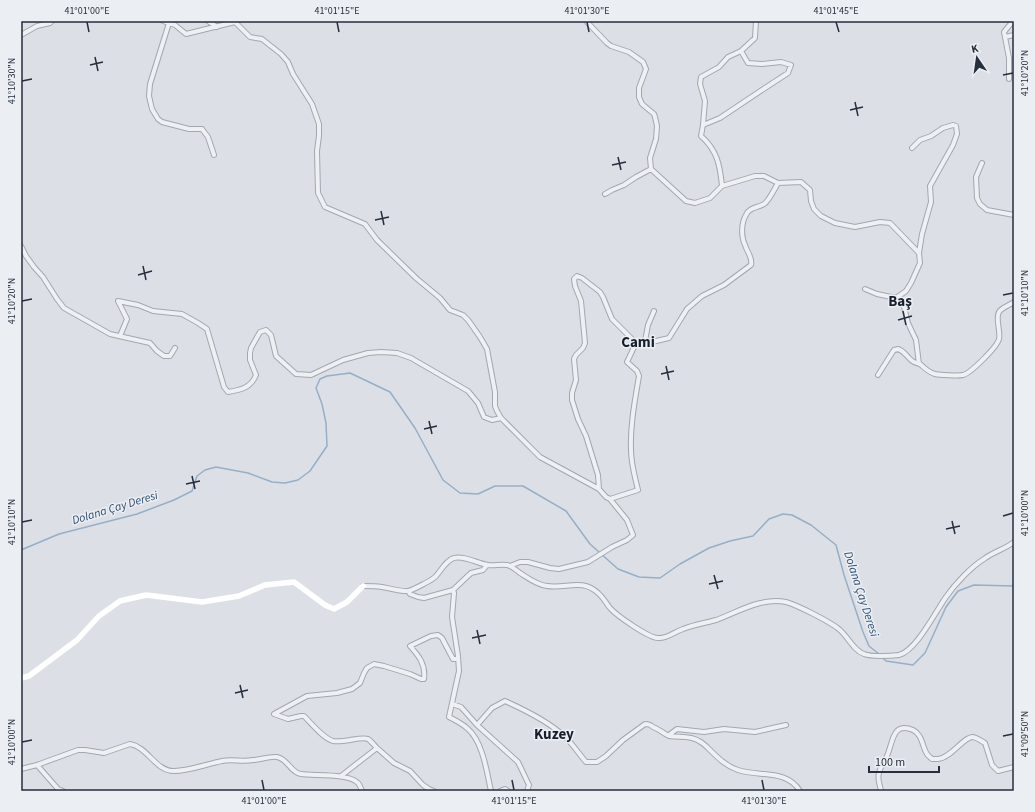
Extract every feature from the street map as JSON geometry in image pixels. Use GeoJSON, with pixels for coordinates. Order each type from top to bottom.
{"type":"FeatureCollection","features":[{"type":"Feature","properties":{"kind":"street"},"geometry":{"type":"LineString","coordinates":[[21,36],[37,26],[50,23],[52,21]]}},
{"type":"Feature","properties":{"kind":"street"},"geometry":{"type":"LineString","coordinates":[[163,21],[175,25],[186,34],[235,22],[250,37],[262,39],[282,54],[312,104],[319,124],[317,151],[318,193],[324,207],[365,224],[377,240],[416,278],[440,298],[450,310],[463,315],[468,320],[487,349],[495,392],[495,406],[501,418],[540,457],[599,489],[606,497],[610,499],[627,520],[633,534],[627,540],[588,562],[559,568],[550,568],[528,562],[520,562],[510,566]]}},
{"type":"Feature","properties":{"kind":"street"},"geometry":{"type":"LineString","coordinates":[[208,21],[217,26]]}},
{"type":"Feature","properties":{"kind":"street"},"geometry":{"type":"LineString","coordinates":[[586,21],[607,44],[629,52],[643,62],[646,69],[639,88],[639,97],[642,104],[655,117],[657,126],[656,140],[650,158],[651,170],[686,201],[695,203],[710,198],[722,186],[754,176],[764,176],[778,183],[801,182],[810,190],[811,201],[814,208],[821,216],[835,223],[854,227],[880,222],[890,223],[919,253]]}},
{"type":"Feature","properties":{"kind":"street"},"geometry":{"type":"LineString","coordinates":[[722,186],[720,168],[714,151],[701,136],[704,101],[700,84],[701,77],[719,67],[728,57],[741,51],[755,38],[756,21]]}},
{"type":"Feature","properties":{"kind":"street"},"geometry":{"type":"LineString","coordinates":[[1008,79],[1009,58],[1004,32],[1013,21]]}},
{"type":"Feature","properties":{"kind":"street"},"geometry":{"type":"LineString","coordinates":[[169,23],[150,84],[152,109],[158,119],[162,122],[189,130],[202,129],[208,137],[214,155]]}},
{"type":"Feature","properties":{"kind":"street"},"geometry":{"type":"LineString","coordinates":[[1005,37],[1014,35]]}},
{"type":"Feature","properties":{"kind":"street"},"geometry":{"type":"LineString","coordinates":[[703,126],[720,118],[766,88],[788,72],[791,65],[780,62],[762,64],[748,63],[741,51]]}},
{"type":"Feature","properties":{"kind":"street"},"geometry":{"type":"LineString","coordinates":[[896,298],[912,283],[920,263],[919,253],[922,234],[931,202],[930,186],[953,145],[957,134],[956,126],[953,125],[943,128],[931,136],[920,140],[912,148]]}},
{"type":"Feature","properties":{"kind":"street"},"geometry":{"type":"LineString","coordinates":[[982,163],[976,177],[977,198],[980,204],[987,210],[1014,215]]}},
{"type":"Feature","properties":{"kind":"street"},"geometry":{"type":"LineString","coordinates":[[605,194],[651,170]]}},
{"type":"Feature","properties":{"kind":"street"},"geometry":{"type":"LineString","coordinates":[[636,343],[646,341],[652,342],[669,338],[687,309],[702,296],[724,285],[752,263],[744,245],[742,236],[746,214],[753,208],[765,204],[778,183]]}},
{"type":"Feature","properties":{"kind":"street"},"geometry":{"type":"LineString","coordinates":[[21,246],[26,256],[43,276],[64,308],[110,334],[150,343],[164,356],[170,356],[175,348]]}},
{"type":"Feature","properties":{"kind":"street"},"geometry":{"type":"LineString","coordinates":[[599,489],[598,475],[586,436],[578,419],[572,400],[572,392],[576,380],[574,359],[585,343],[581,301],[574,279],[577,276],[582,278],[600,292],[612,319],[636,343]]}},
{"type":"Feature","properties":{"kind":"street"},"geometry":{"type":"LineString","coordinates":[[865,289],[877,294],[896,298],[904,307],[908,322],[916,340],[919,364]]}},
{"type":"Feature","properties":{"kind":"street"},"geometry":{"type":"LineString","coordinates":[[120,336],[127,319],[118,301],[138,305],[153,311],[182,314],[207,329],[224,387],[228,392],[247,387],[253,381],[256,375],[250,360],[251,348],[260,332],[266,330],[271,335],[276,356],[296,374],[311,375],[343,360],[368,352],[397,354],[411,358],[468,391],[478,403],[484,417],[492,420],[501,418]]}},
{"type":"Feature","properties":{"kind":"street"},"geometry":{"type":"LineString","coordinates":[[878,375],[892,353],[900,349],[915,363],[919,364],[928,372],[963,376],[974,368],[996,346],[1000,334],[998,312],[1014,302]]}},
{"type":"Feature","properties":{"kind":"street"},"geometry":{"type":"LineString","coordinates":[[646,341],[648,325],[654,311]]}},
{"type":"Feature","properties":{"kind":"street"},"geometry":{"type":"LineString","coordinates":[[610,499],[638,490],[633,469],[631,450],[633,420],[639,376],[637,371],[627,362],[636,343]]}},
{"type":"Feature","properties":{"kind":"street"},"geometry":{"type":"LineString","coordinates":[[21,678],[28,676],[77,640],[99,616],[120,601],[146,595],[202,602],[239,596],[265,585],[294,582],[325,605],[334,609],[347,602],[363,586],[408,591],[434,579],[449,561],[454,558],[462,558],[487,565],[503,564],[510,566],[534,582],[546,586],[558,587],[579,584],[585,585],[592,588],[599,594],[610,608],[618,615],[647,635],[656,639],[667,638],[672,633],[684,628],[716,620],[757,604],[778,601],[787,602],[797,606],[833,625],[841,631],[855,648],[863,654],[876,656],[899,655],[908,651],[913,646],[947,595],[972,567],[1014,542]]}},
{"type":"Feature","properties":{"kind":"street"},"geometry":{"type":"LineString","coordinates":[[408,591],[410,594],[424,598],[452,590],[471,573],[483,570],[487,565]]}},
{"type":"Feature","properties":{"kind":"street"},"geometry":{"type":"LineString","coordinates":[[452,590],[454,593],[452,617],[459,671],[449,716],[469,729],[475,738],[482,751],[491,791]]}},
{"type":"Feature","properties":{"kind":"street"},"geometry":{"type":"LineString","coordinates":[[434,791],[423,785],[410,771],[394,763],[368,739],[364,738],[347,741],[335,741],[324,735],[304,716],[288,719],[274,714],[307,696],[337,693],[352,689],[360,683],[367,668],[374,664],[424,679],[425,676],[422,662],[410,646],[431,636],[438,635],[442,638],[453,659],[458,659]]}},
{"type":"Feature","properties":{"kind":"street"},"geometry":{"type":"LineString","coordinates":[[477,725],[492,708],[505,702],[524,710],[550,725],[565,736],[586,762],[597,762],[645,724],[653,726],[668,736],[687,736],[700,741],[725,764],[737,770],[750,773],[771,774],[783,777],[793,782],[800,791]]}},
{"type":"Feature","properties":{"kind":"street"},"geometry":{"type":"LineString","coordinates":[[452,704],[461,707],[477,725],[518,762],[529,785],[527,791]]}},
{"type":"Feature","properties":{"kind":"street"},"geometry":{"type":"LineString","coordinates":[[668,736],[677,729],[704,732],[724,730],[755,732],[786,725]]}},
{"type":"Feature","properties":{"kind":"street"},"geometry":{"type":"LineString","coordinates":[[881,791],[878,779],[879,771],[888,754],[894,735],[899,730],[904,728],[913,730],[917,733],[923,742],[927,754],[932,759],[945,757],[971,737],[985,743],[992,765],[998,771],[1014,767]]}},
{"type":"Feature","properties":{"kind":"street"},"geometry":{"type":"LineString","coordinates":[[21,769],[78,750],[104,753],[130,744],[140,749],[156,763],[169,770],[174,771],[223,761],[277,757],[284,759],[292,769],[299,774],[341,776],[357,782],[362,791]]}},
{"type":"Feature","properties":{"kind":"street"},"geometry":{"type":"LineString","coordinates":[[341,776],[376,748]]}},
{"type":"Feature","properties":{"kind":"street"},"geometry":{"type":"LineString","coordinates":[[36,765],[58,789],[62,791]]}},
{"type":"Feature","properties":{"kind":"street"},"geometry":{"type":"LineString","coordinates":[[500,791],[505,789],[508,791]]}},
{"type":"Feature","properties":{"kind":"waterway","name":"Dolana Çay Deresi"},"geometry":{"type":"LineString","coordinates":[[21,550],[59,534],[137,514],[174,500],[192,491],[197,476],[205,470],[216,467],[248,473],[272,482],[285,483],[298,480],[310,471],[327,446],[326,423],[322,404],[316,388],[320,379],[327,376],[350,373],[390,392],[415,428],[443,480],[460,493],[478,494],[495,486],[523,486],[566,511],[590,544],[618,569],[639,577],[660,578],[680,564],[709,548],[730,541],[753,536],[769,519],[783,514],[792,515],[811,525],[836,545],[844,575],[863,632],[869,646],[879,654]]}},
{"type":"Feature","properties":{"kind":"waterway","name":"Dolana Çay Deresi"},"geometry":{"type":"LineString","coordinates":[[882,657],[886,661],[913,665],[925,653],[946,607],[958,591],[974,585],[1014,586]]}},
{"type":"Feature","properties":{"kind":"district","name":"Baş"},"geometry":{"type":"Point","coordinates":[900,301]}},
{"type":"Feature","properties":{"kind":"district","name":"Cami"},"geometry":{"type":"Point","coordinates":[638,342]}},
{"type":"Feature","properties":{"kind":"district","name":"Kuzey"},"geometry":{"type":"Point","coordinates":[554,734]}}]}
